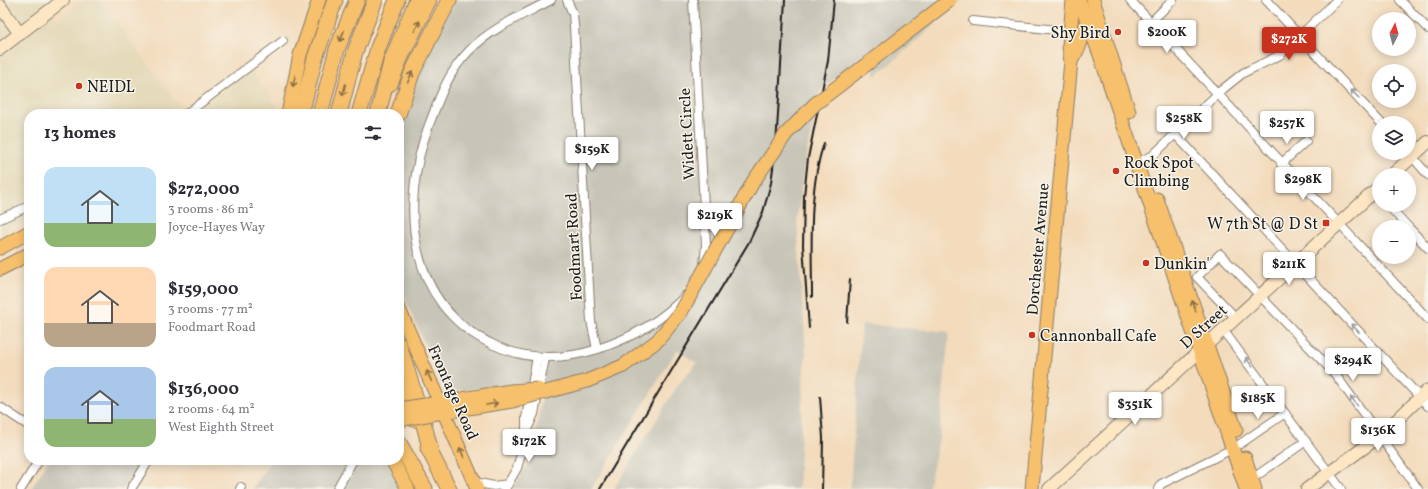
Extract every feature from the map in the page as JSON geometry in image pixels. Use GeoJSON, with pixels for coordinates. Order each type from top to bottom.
{"type":"FeatureCollection","features":[{"type":"Feature","properties":{"kind":"highway"},"geometry":{"type":"LineString","coordinates":[[302,109],[315,58],[335,0]]}},
{"type":"Feature","properties":{"kind":"highway"},"geometry":{"type":"LineString","coordinates":[[321,109],[337,50],[357,0]]}},
{"type":"Feature","properties":{"kind":"highway"},"geometry":{"type":"LineString","coordinates":[[340,109],[355,52],[375,0]]}},
{"type":"Feature","properties":{"kind":"highway"},"geometry":{"type":"LineString","coordinates":[[354,109],[355,92],[360,71],[384,0]]}},
{"type":"Feature","properties":{"kind":"highway"},"geometry":{"type":"LineString","coordinates":[[360,109],[374,60],[397,0]]}},
{"type":"Feature","properties":{"kind":"highway"},"geometry":{"type":"LineString","coordinates":[[379,109],[391,62],[417,0]]}},
{"type":"Feature","properties":{"kind":"highway"},"geometry":{"type":"LineString","coordinates":[[400,109],[412,73],[446,5]]}},
{"type":"Feature","properties":{"kind":"highway"},"geometry":{"type":"LineString","coordinates":[[404,361],[423,421],[432,456]]}},
{"type":"Feature","properties":{"kind":"highway"},"geometry":{"type":"LineString","coordinates":[[404,400],[449,489]]}},
{"type":"Feature","properties":{"kind":"highway"},"geometry":{"type":"LineString","coordinates":[[404,452],[425,489]]}},
{"type":"Feature","properties":{"kind":"main road"},"geometry":{"type":"LineString","coordinates":[[0,49],[63,0]]}},
{"type":"Feature","properties":{"kind":"main road"},"geometry":{"type":"LineString","coordinates":[[289,109],[300,55],[319,0]]}},
{"type":"Feature","properties":{"kind":"main road"},"geometry":{"type":"LineString","coordinates":[[384,109],[401,59],[430,0]]}},
{"type":"Feature","properties":{"kind":"main road"},"geometry":{"type":"LineString","coordinates":[[404,418],[438,408],[558,389],[588,381],[614,371],[632,361],[657,341],[675,320],[686,304],[754,182],[786,134],[815,104],[950,0]]}},
{"type":"Feature","properties":{"kind":"main road","name":"Dorchester Avenue"},"geometry":{"type":"LineString","coordinates":[[1073,0],[1076,34]]}},
{"type":"Feature","properties":{"kind":"main road"},"geometry":{"type":"LineString","coordinates":[[1079,0],[1140,162],[1236,446],[1251,486]]}},
{"type":"Feature","properties":{"kind":"main road"},"geometry":{"type":"LineString","coordinates":[[1092,0],[1140,162]]}},
{"type":"Feature","properties":{"kind":"main road","name":"Dorchester Avenue"},"geometry":{"type":"LineString","coordinates":[[1032,489],[1071,61],[1069,49],[1076,34],[1087,21],[1092,0]]}},
{"type":"Feature","properties":{"kind":"main road"},"geometry":{"type":"LineString","coordinates":[[0,6],[20,34]]}},
{"type":"Feature","properties":{"kind":"main road"},"geometry":{"type":"LineString","coordinates":[[1416,150],[1428,142]]}},
{"type":"Feature","properties":{"kind":"main road"},"geometry":{"type":"LineString","coordinates":[[1398,168],[1406,160]]}},
{"type":"Feature","properties":{"kind":"main road","name":"D Street"},"geometry":{"type":"LineString","coordinates":[[1049,489],[1339,224],[1372,196]]}},
{"type":"Feature","properties":{"kind":"main road"},"geometry":{"type":"LineString","coordinates":[[0,248],[24,235]]}},
{"type":"Feature","properties":{"kind":"main road"},"geometry":{"type":"LineString","coordinates":[[0,253],[24,242]]}},
{"type":"Feature","properties":{"kind":"main road"},"geometry":{"type":"LineString","coordinates":[[0,270],[24,258]]}},
{"type":"Feature","properties":{"kind":"main road","name":"Frontage Road"},"geometry":{"type":"LineString","coordinates":[[404,320],[438,408],[476,486]]}},
{"type":"Feature","properties":{"kind":"main road"},"geometry":{"type":"LineString","coordinates":[[1307,489],[1380,436],[1425,398]]}},
{"type":"Feature","properties":{"kind":"main road"},"geometry":{"type":"LineString","coordinates":[[404,409],[438,408]]}},
{"type":"Feature","properties":{"kind":"main road"},"geometry":{"type":"LineString","coordinates":[[395,465],[408,489]]}},
{"type":"Feature","properties":{"kind":"street","name":"Widett Circle"},"geometry":{"type":"LineString","coordinates":[[551,0],[485,37],[468,52],[458,64],[442,91],[423,141],[417,167],[413,196],[414,227],[418,252],[426,276],[443,306],[465,328],[488,343],[514,353],[541,357],[569,357],[597,349],[630,336],[665,315],[690,290],[699,278],[705,262],[706,245],[693,0]]}},
{"type":"Feature","properties":{"kind":"street","name":"Foodmart Road"},"geometry":{"type":"LineString","coordinates":[[567,0],[573,14],[590,321],[597,349]]}},
{"type":"Feature","properties":{"kind":"street"},"geometry":{"type":"LineString","coordinates":[[1130,0],[1281,164],[1428,319]]}},
{"type":"Feature","properties":{"kind":"street"},"geometry":{"type":"LineString","coordinates":[[1150,22],[1173,0]]}},
{"type":"Feature","properties":{"kind":"street"},"geometry":{"type":"LineString","coordinates":[[1266,0],[1374,116]]}},
{"type":"Feature","properties":{"kind":"street"},"geometry":{"type":"LineString","coordinates":[[1140,162],[1152,156],[1218,94],[1249,69],[1276,58],[1337,0]]}},
{"type":"Feature","properties":{"kind":"street"},"geometry":{"type":"LineString","coordinates":[[1400,0],[1428,29]]}},
{"type":"Feature","properties":{"kind":"street"},"geometry":{"type":"LineString","coordinates":[[973,21],[1076,34]]}},
{"type":"Feature","properties":{"kind":"street"},"geometry":{"type":"LineString","coordinates":[[193,109],[283,41]]}},
{"type":"Feature","properties":{"kind":"street"},"geometry":{"type":"LineString","coordinates":[[1175,134],[1425,398]]}},
{"type":"Feature","properties":{"kind":"street"},"geometry":{"type":"LineString","coordinates":[[1281,164],[1306,141]]}},
{"type":"Feature","properties":{"kind":"street"},"geometry":{"type":"LineString","coordinates":[[1416,160],[1428,175]]}},
{"type":"Feature","properties":{"kind":"street"},"geometry":{"type":"LineString","coordinates":[[0,219],[24,208]]}},
{"type":"Feature","properties":{"kind":"street"},"geometry":{"type":"LineString","coordinates":[[1395,212],[1402,220]]}},
{"type":"Feature","properties":{"kind":"street"},"geometry":{"type":"LineString","coordinates":[[1416,235],[1428,248]]}},
{"type":"Feature","properties":{"kind":"street"},"geometry":{"type":"LineString","coordinates":[[1236,318],[1197,277],[1220,254],[1327,365],[1418,489]]}},
{"type":"Feature","properties":{"kind":"street"},"geometry":{"type":"LineString","coordinates":[[1223,330],[1341,489]]}},
{"type":"Feature","properties":{"kind":"street"},"geometry":{"type":"LineString","coordinates":[[476,486],[507,487],[521,457],[526,432],[534,414],[541,357]]}},
{"type":"Feature","properties":{"kind":"street"},"geometry":{"type":"LineString","coordinates":[[0,407],[24,423]]}},
{"type":"Feature","properties":{"kind":"street"},"geometry":{"type":"LineString","coordinates":[[1158,489],[1161,484],[1236,446],[1285,412]]}},
{"type":"Feature","properties":{"kind":"street"},"geometry":{"type":"LineString","coordinates":[[1251,486],[1306,441]]}},
{"type":"Feature","properties":{"kind":"street"},"geometry":{"type":"LineString","coordinates":[[21,489],[36,465]]}},
{"type":"Feature","properties":{"kind":"street"},"geometry":{"type":"LineString","coordinates":[[131,489],[146,465]]}},
{"type":"Feature","properties":{"kind":"street"},"geometry":{"type":"LineString","coordinates":[[337,489],[350,465]]}},
{"type":"Feature","properties":{"kind":"shaded area"},"geometry":{"type":"Polygon","coordinates":[[[0,0],[41,0],[57,20],[85,0],[99,0],[182,109],[24,109],[24,221],[0,233],[0,0]]]}},
{"type":"Feature","properties":{"kind":"shaded area"},"geometry":{"type":"Polygon","coordinates":[[[455,0],[962,0],[876,76],[868,53],[820,90],[804,165],[797,221],[806,355],[804,367],[798,489],[614,489],[678,385],[697,363],[677,350],[591,489],[512,489],[532,458],[541,403],[547,382],[452,391],[441,381],[404,296],[403,109],[423,61],[455,0]]]}},
{"type":"Feature","properties":{"kind":"shaded area"},"geometry":{"type":"Polygon","coordinates":[[[246,64],[279,109],[184,109],[246,64]]]}},
{"type":"Feature","properties":{"kind":"shaded area"},"geometry":{"type":"Polygon","coordinates":[[[862,324],[949,332],[939,438],[928,489],[850,488],[862,324]]]}},
{"type":"Feature","properties":{"kind":"shaded area"},"geometry":{"type":"Polygon","coordinates":[[[46,465],[138,465],[123,489],[31,489],[46,465]]]}},
{"type":"Feature","properties":{"kind":"shaded area"},"geometry":{"type":"Polygon","coordinates":[[[268,465],[389,465],[403,489],[253,489],[268,465]]]}},
{"type":"Feature","properties":{"kind":"railway"},"geometry":{"type":"LineString","coordinates":[[600,489],[749,242],[763,212],[771,183],[776,146],[785,0]]}},
{"type":"Feature","properties":{"kind":"railway"},"geometry":{"type":"LineString","coordinates":[[809,328],[803,246],[804,196],[808,158],[828,61],[834,0]]}},
{"type":"Feature","properties":{"kind":"railway"},"geometry":{"type":"LineString","coordinates":[[812,297],[813,199],[815,180],[824,143]]}},
{"type":"Feature","properties":{"kind":"railway"},"geometry":{"type":"LineString","coordinates":[[847,322],[850,279]]}},
{"type":"Feature","properties":{"kind":"railway"},"geometry":{"type":"LineString","coordinates":[[820,397],[823,438],[822,489]]}},
{"type":"Feature","properties":{"kind":"place","name":"Shy Bird"},"geometry":{"type":"Point","coordinates":[1118,32]}},
{"type":"Feature","properties":{"kind":"place","name":"NEIDL"},"geometry":{"type":"Point","coordinates":[79,86]}},
{"type":"Feature","properties":{"kind":"place","name":"Rock Spot Climbing"},"geometry":{"type":"Point","coordinates":[1116,171]}},
{"type":"Feature","properties":{"kind":"place","name":"W 7th St @ D St"},"geometry":{"type":"Point","coordinates":[1326,223]}},
{"type":"Feature","properties":{"kind":"place","name":"Dunkin'"},"geometry":{"type":"Point","coordinates":[1146,263]}},
{"type":"Feature","properties":{"kind":"place","name":"Cannonball Cafe"},"geometry":{"type":"Point","coordinates":[1032,335]}}]}
